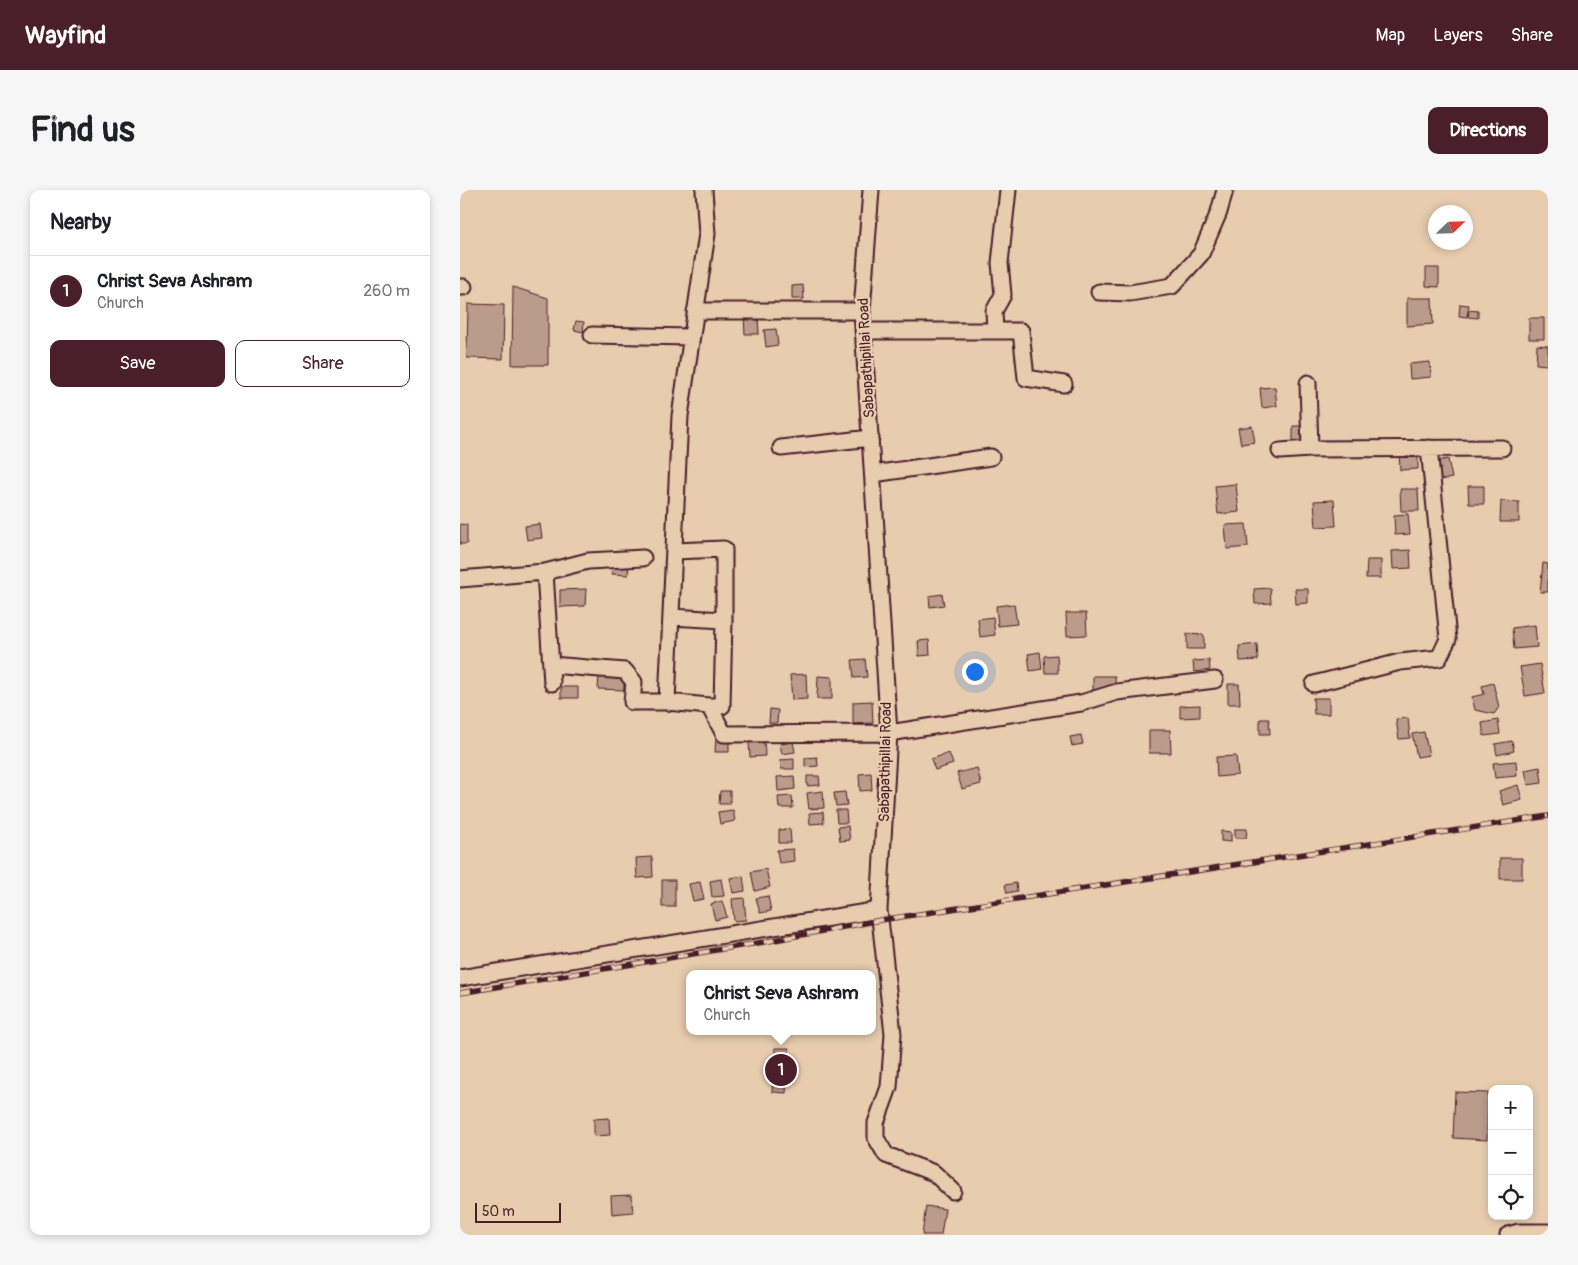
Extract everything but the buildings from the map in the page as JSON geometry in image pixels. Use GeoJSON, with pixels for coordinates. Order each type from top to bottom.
{"type":"FeatureCollection","features":[{"type":"Feature","properties":{"kind":"street"},"geometry":{"type":"LineString","coordinates":[[667,702],[680,416],[707,234],[704,190]]}},
{"type":"Feature","properties":{"kind":"street","name":"Sabapathipillai Road"},"geometry":{"type":"LineString","coordinates":[[871,190],[862,311],[889,733],[879,910],[893,1034],[890,1087],[876,1123],[876,1138],[886,1155],[934,1173],[952,1191]]}},
{"type":"Feature","properties":{"kind":"street"},"geometry":{"type":"LineString","coordinates":[[995,331],[994,311],[1003,295],[1000,263],[1008,190]]}},
{"type":"Feature","properties":{"kind":"street"},"geometry":{"type":"LineString","coordinates":[[1099,292],[1130,293],[1172,286],[1202,254],[1219,212],[1225,190]]}},
{"type":"Feature","properties":{"kind":"street"},"geometry":{"type":"LineString","coordinates":[[695,311],[862,311]]}},
{"type":"Feature","properties":{"kind":"street"},"geometry":{"type":"LineString","coordinates":[[863,331],[1021,331],[1026,378],[1064,384]]}},
{"type":"Feature","properties":{"kind":"street"},"geometry":{"type":"LineString","coordinates":[[592,336],[691,337]]}},
{"type":"Feature","properties":{"kind":"street"},"geometry":{"type":"LineString","coordinates":[[1308,383],[1310,449]]}},
{"type":"Feature","properties":{"kind":"street"},"geometry":{"type":"LineString","coordinates":[[780,448],[871,438]]}},
{"type":"Feature","properties":{"kind":"street"},"geometry":{"type":"LineString","coordinates":[[1314,684],[1400,662],[1439,658],[1448,640],[1429,448]]}},
{"type":"Feature","properties":{"kind":"street"},"geometry":{"type":"LineString","coordinates":[[1280,451],[1310,449],[1502,448]]}},
{"type":"Feature","properties":{"kind":"street"},"geometry":{"type":"LineString","coordinates":[[873,474],[991,457]]}},
{"type":"Feature","properties":{"kind":"street"},"geometry":{"type":"LineString","coordinates":[[551,665],[625,671],[634,682],[632,702],[667,702],[722,706],[724,549],[674,551]]}},
{"type":"Feature","properties":{"kind":"street"},"geometry":{"type":"LineString","coordinates":[[460,580],[545,572],[588,561],[643,558]]}},
{"type":"Feature","properties":{"kind":"street"},"geometry":{"type":"LineString","coordinates":[[545,572],[552,683]]}},
{"type":"Feature","properties":{"kind":"street"},"geometry":{"type":"LineString","coordinates":[[671,617],[724,620]]}},
{"type":"Feature","properties":{"kind":"street"},"geometry":{"type":"LineString","coordinates":[[709,706],[724,734],[889,733],[1081,702],[1118,692],[1215,680]]}},
{"type":"Feature","properties":{"kind":"street"},"geometry":{"type":"LineString","coordinates":[[460,978],[879,910]]}},
{"type":"Feature","properties":{"kind":"street"},"geometry":{"type":"LineString","coordinates":[[1508,1235],[1519,1232],[1548,1232]]}},
{"type":"Feature","properties":{"kind":"railway"},"geometry":{"type":"LineString","coordinates":[[460,993],[764,942],[881,920],[1548,816]]}},
{"type":"Feature","properties":{"kind":"place","name":"Christ Seva Ashram"},"geometry":{"type":"Point","coordinates":[781,1070]}}]}
